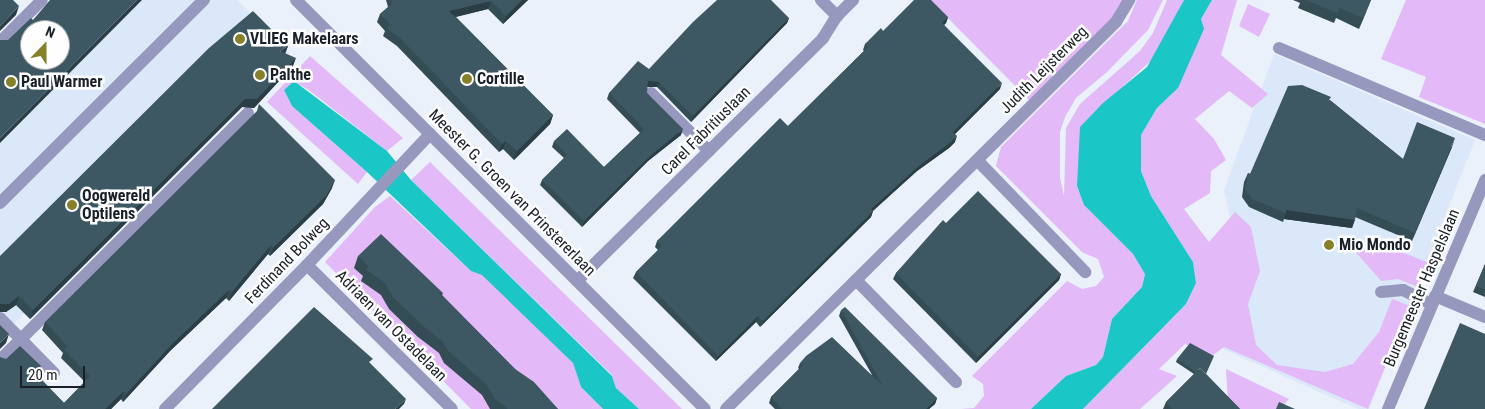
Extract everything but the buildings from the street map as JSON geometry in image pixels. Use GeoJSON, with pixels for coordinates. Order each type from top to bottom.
{"type":"FeatureCollection","features":[{"type":"Feature","properties":{"kind":"street"},"geometry":{"type":"LineString","coordinates":[[0,42],[42,0]]}},
{"type":"Feature","properties":{"kind":"street"},"geometry":{"type":"LineString","coordinates":[[0,203],[204,0]]}},
{"type":"Feature","properties":{"kind":"street","name":"Meester G. Groen van Prinstererlaan"},"geometry":{"type":"LineString","coordinates":[[296,0],[705,409]]}},
{"type":"Feature","properties":{"kind":"street"},"geometry":{"type":"LineString","coordinates":[[821,0],[837,16]]}},
{"type":"Feature","properties":{"kind":"street","name":"Carel Fabritiuslaan"},"geometry":{"type":"LineString","coordinates":[[577,281],[823,38],[837,16],[853,0]]}},
{"type":"Feature","properties":{"kind":"street","name":"Judith Leijsterweg"},"geometry":{"type":"LineString","coordinates":[[726,409],[1116,22],[1129,0]]}},
{"type":"Feature","properties":{"kind":"street"},"geometry":{"type":"LineString","coordinates":[[1279,48],[1485,135]]}},
{"type":"Feature","properties":{"kind":"street"},"geometry":{"type":"LineString","coordinates":[[651,93],[709,151]]}},
{"type":"Feature","properties":{"kind":"street"},"geometry":{"type":"LineString","coordinates":[[0,360],[248,113]]}},
{"type":"Feature","properties":{"kind":"street","name":"Ferdinand Bolweg"},"geometry":{"type":"LineString","coordinates":[[166,409],[308,265],[430,134]]}},
{"type":"Feature","properties":{"kind":"street"},"geometry":{"type":"LineString","coordinates":[[977,160],[1085,272]]}},
{"type":"Feature","properties":{"kind":"street","name":"Burgemeester Haspelslaan"},"geometry":{"type":"LineString","coordinates":[[1388,409],[1485,180]]}},
{"type":"Feature","properties":{"kind":"street","name":"Adriaen van Ostadelaan"},"geometry":{"type":"LineString","coordinates":[[308,265],[447,407]]}},
{"type":"Feature","properties":{"kind":"street"},"geometry":{"type":"LineString","coordinates":[[856,280],[956,382]]}},
{"type":"Feature","properties":{"kind":"street"},"geometry":{"type":"LineString","coordinates":[[1381,292],[1403,290],[1485,317]]}},
{"type":"Feature","properties":{"kind":"street"},"geometry":{"type":"LineString","coordinates":[[0,318],[54,373]]}},
{"type":"Feature","properties":{"kind":"shaded area"},"geometry":{"type":"Polygon","coordinates":[[[55,0],[237,0],[290,53],[0,337],[0,54],[20,34],[20,70],[70,70],[70,20],[35,20],[55,0]]]}},
{"type":"Feature","properties":{"kind":"shaded area"},"geometry":{"type":"Polygon","coordinates":[[[930,0],[1129,0],[1033,104],[930,0]]]}},
{"type":"Feature","properties":{"kind":"shaded area"},"geometry":{"type":"Polygon","coordinates":[[[1137,0],[1163,0],[1148,30],[1107,72],[1076,98],[1065,117],[1060,132],[1060,178],[1064,196],[1066,128],[1080,104],[1140,51],[1153,33],[1167,0],[1184,0],[1156,56],[1118,91],[1077,186],[1084,205],[1133,254],[1145,274],[1142,287],[1112,319],[1103,357],[1096,365],[1066,376],[1031,409],[961,409],[974,408],[984,396],[983,384],[972,376],[1067,281],[1082,289],[1096,286],[1104,277],[1098,259],[1082,252],[996,166],[1001,147],[1128,21],[1137,0]]]}},
{"type":"Feature","properties":{"kind":"shaded area"},"geometry":{"type":"Polygon","coordinates":[[[1212,0],[1237,0],[1221,55],[1268,94],[1252,108],[1229,91],[1195,119],[1214,139],[1226,160],[1211,171],[1210,193],[1184,209],[1209,242],[1235,212],[1251,227],[1260,271],[1248,304],[1256,345],[1277,365],[1325,372],[1353,364],[1379,332],[1392,299],[1410,306],[1368,409],[1224,347],[1212,356],[1185,344],[1159,369],[1177,376],[1140,409],[1083,409],[1186,304],[1196,283],[1193,262],[1151,196],[1141,171],[1141,135],[1157,108],[1178,88],[1201,19],[1212,0]]]}},
{"type":"Feature","properties":{"kind":"shaded area"},"geometry":{"type":"Polygon","coordinates":[[[1406,0],[1485,0],[1485,124],[1419,97],[1426,77],[1381,59],[1406,0]]]}},
{"type":"Feature","properties":{"kind":"shaded area"},"geometry":{"type":"Polygon","coordinates":[[[1248,4],[1270,14],[1259,37],[1239,26],[1248,4]]]}},
{"type":"Feature","properties":{"kind":"shaded area","name":"Mio Mondo"},"geometry":{"type":"Polygon","coordinates":[[[1274,54],[1475,140],[1369,409],[1358,409],[1187,333],[1230,218],[1224,190],[1274,54]]]}},
{"type":"Feature","properties":{"kind":"shaded area"},"geometry":{"type":"Polygon","coordinates":[[[310,56],[403,138],[387,151],[310,91],[294,81],[284,90],[292,106],[367,172],[358,184],[267,102],[310,56]]]}},
{"type":"Feature","properties":{"kind":"shaded area"},"geometry":{"type":"Polygon","coordinates":[[[430,162],[682,409],[639,409],[616,388],[612,375],[411,180],[430,162]]]}},
{"type":"Feature","properties":{"kind":"shaded area"},"geometry":{"type":"Polygon","coordinates":[[[390,196],[471,271],[482,274],[573,363],[581,387],[603,409],[471,409],[325,262],[375,207],[390,196]]]}},
{"type":"Feature","properties":{"kind":"shaded area"},"geometry":{"type":"Polygon","coordinates":[[[1353,249],[1394,249],[1429,263],[1418,287],[1398,279],[1381,281],[1353,249]]]}},
{"type":"Feature","properties":{"kind":"shaded area"},"geometry":{"type":"Polygon","coordinates":[[[1226,369],[1289,399],[1280,409],[1235,409],[1228,402],[1226,369]]]}},
{"type":"Feature","properties":{"kind":"water"},"geometry":{"type":"Polygon","coordinates":[[[1184,0],[1212,0],[1201,19],[1204,29],[1178,88],[1157,108],[1141,135],[1141,171],[1151,196],[1193,262],[1196,283],[1186,304],[1083,409],[1031,409],[1066,376],[1096,365],[1103,357],[1112,319],[1142,287],[1145,274],[1133,254],[1084,205],[1077,186],[1080,127],[1103,103],[1147,67],[1184,0]]]}},
{"type":"Feature","properties":{"kind":"water"},"geometry":{"type":"Polygon","coordinates":[[[294,81],[387,151],[411,180],[612,376],[616,388],[639,409],[603,409],[581,387],[573,363],[482,275],[471,271],[367,172],[292,106],[284,90],[294,81]]]}},
{"type":"Feature","properties":{"kind":"place","name":"VLIEG Makelaars"},"geometry":{"type":"Point","coordinates":[240,39]}},
{"type":"Feature","properties":{"kind":"place","name":"Palthe"},"geometry":{"type":"Point","coordinates":[260,75]}},
{"type":"Feature","properties":{"kind":"place","name":"Cortille"},"geometry":{"type":"Point","coordinates":[467,79]}},
{"type":"Feature","properties":{"kind":"place","name":"Paul Warmer"},"geometry":{"type":"Point","coordinates":[11,82]}},
{"type":"Feature","properties":{"kind":"place","name":"Oogwereld Optilens"},"geometry":{"type":"Point","coordinates":[72,205]}},
{"type":"Feature","properties":{"kind":"place","name":"Mio Mondo"},"geometry":{"type":"Point","coordinates":[1329,245]}}]}
